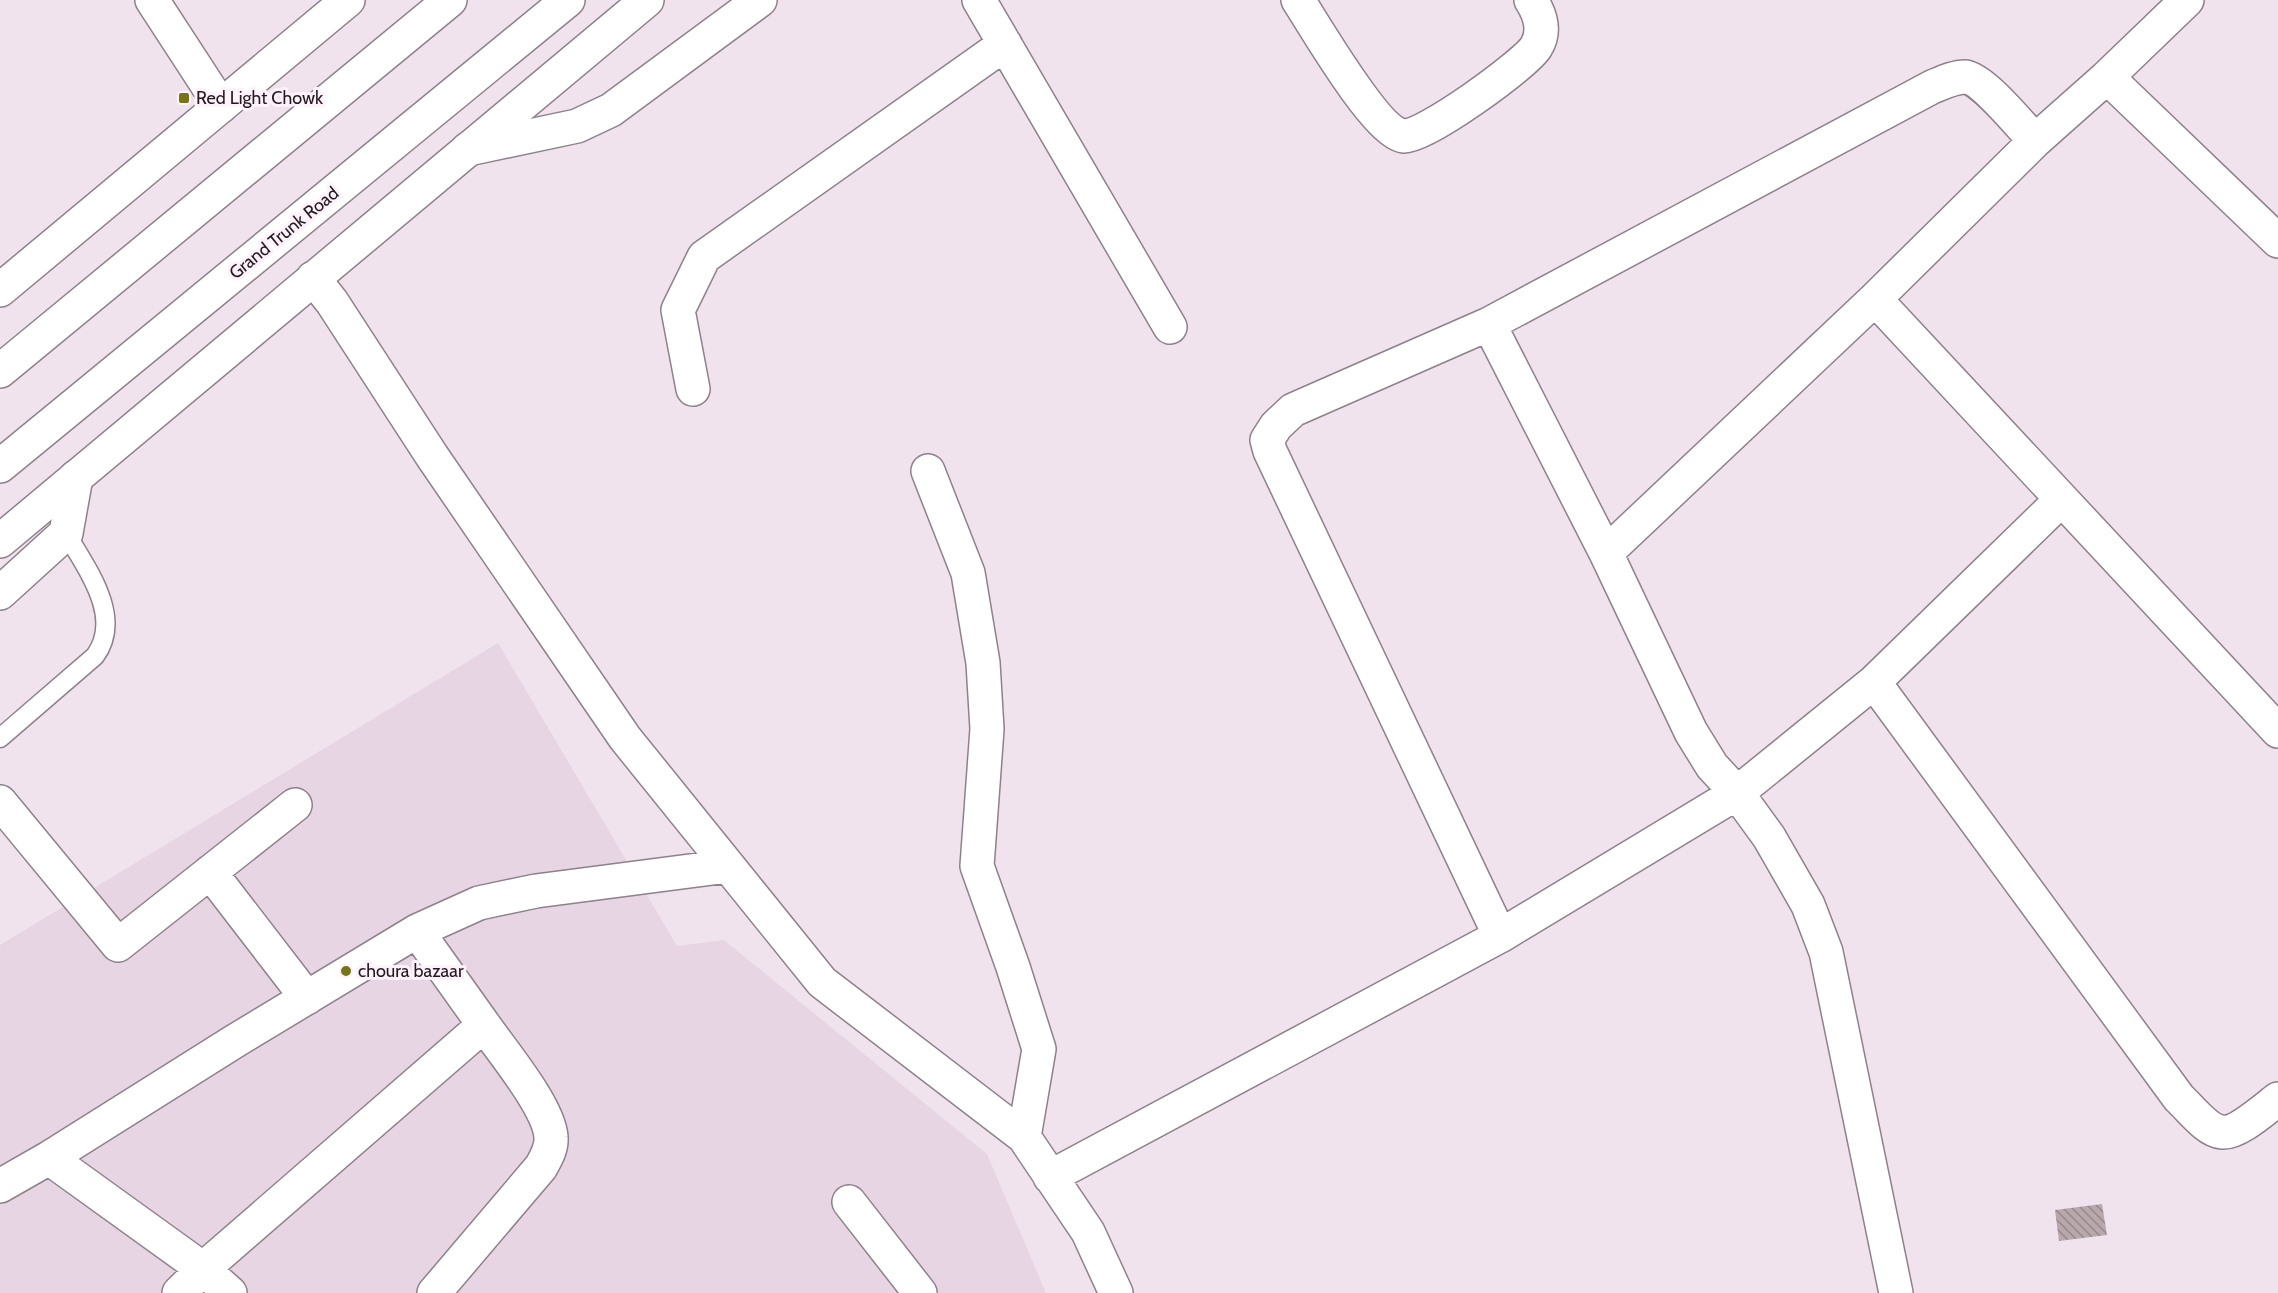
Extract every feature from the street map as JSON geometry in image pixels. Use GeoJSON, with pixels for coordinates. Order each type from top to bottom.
{"type":"FeatureCollection","features":[{"type":"Feature","properties":{"kind":"main road"},"geometry":{"type":"LineString","coordinates":[[152,0],[221,106]]}},
{"type":"Feature","properties":{"kind":"main road"},"geometry":{"type":"LineString","coordinates":[[0,290],[348,0]]}},
{"type":"Feature","properties":{"kind":"main road"},"geometry":{"type":"LineString","coordinates":[[0,371],[450,0]]}},
{"type":"Feature","properties":{"kind":"main road","name":"Grand Trunk Road"},"geometry":{"type":"LineString","coordinates":[[0,466],[568,0]]}},
{"type":"Feature","properties":{"kind":"main road"},"geometry":{"type":"LineString","coordinates":[[0,541],[647,0]]}},
{"type":"Feature","properties":{"kind":"main road"},"geometry":{"type":"LineString","coordinates":[[468,149],[577,126],[611,110],[760,0]]}},
{"type":"Feature","properties":{"kind":"main road"},"geometry":{"type":"LineString","coordinates":[[979,0],[1170,327]]}},
{"type":"Feature","properties":{"kind":"main road"},"geometry":{"type":"LineString","coordinates":[[1298,0],[1344,72],[1377,116],[1395,132],[1404,136],[1416,135],[1441,121],[1512,69],[1536,48],[1541,27],[1540,15],[1531,0]]}},
{"type":"Feature","properties":{"kind":"main road"},"geometry":{"type":"LineString","coordinates":[[1606,553],[1875,299],[2035,141],[2107,77],[2187,0]]}},
{"type":"Feature","properties":{"kind":"main road"},"geometry":{"type":"LineString","coordinates":[[693,388],[678,310],[704,257],[1005,44]]}},
{"type":"Feature","properties":{"kind":"main road"},"geometry":{"type":"LineString","coordinates":[[1500,936],[1270,451],[1267,440],[1276,426],[1293,410],[1489,324],[1932,87],[1953,79],[1966,77],[1976,81],[2035,141]]}},
{"type":"Feature","properties":{"kind":"main road"},"geometry":{"type":"LineString","coordinates":[[2107,77],[2278,241]]}},
{"type":"Feature","properties":{"kind":"main road"},"geometry":{"type":"LineString","coordinates":[[313,278],[332,302],[432,456],[625,738],[822,982],[1024,1137],[1088,1232],[1108,1290]]}},
{"type":"Feature","properties":{"kind":"main road"},"geometry":{"type":"LineString","coordinates":[[1875,299],[2278,731]]}},
{"type":"Feature","properties":{"kind":"main road"},"geometry":{"type":"LineString","coordinates":[[1489,324],[1606,553],[1690,732],[1713,766],[1770,837],[1808,905],[1826,952],[1896,1293]]}},
{"type":"Feature","properties":{"kind":"main road"},"geometry":{"type":"LineString","coordinates":[[928,471],[968,573],[983,663],[987,729],[977,866],[1039,1049],[1024,1137]]}},
{"type":"Feature","properties":{"kind":"main road"},"geometry":{"type":"LineString","coordinates":[[0,593],[66,533],[76,477]]}},
{"type":"Feature","properties":{"kind":"main road"},"geometry":{"type":"LineString","coordinates":[[1050,1177],[1500,936],[1737,794],[1875,682],[2061,500]]}},
{"type":"Feature","properties":{"kind":"main road"},"geometry":{"type":"LineString","coordinates":[[1875,682],[2179,1098],[2208,1125],[2220,1132],[2230,1132],[2278,1099]]}},
{"type":"Feature","properties":{"kind":"main road"},"geometry":{"type":"LineString","coordinates":[[0,802],[118,945],[296,805]]}},
{"type":"Feature","properties":{"kind":"main road"},"geometry":{"type":"LineString","coordinates":[[0,1186],[417,931],[479,903],[536,891],[728,866]]}},
{"type":"Feature","properties":{"kind":"main road"},"geometry":{"type":"LineString","coordinates":[[210,872],[307,998]]}},
{"type":"Feature","properties":{"kind":"main road"},"geometry":{"type":"LineString","coordinates":[[417,931],[540,1106],[548,1122],[551,1138],[548,1154],[541,1167],[434,1293]]}},
{"type":"Feature","properties":{"kind":"main road"},"geometry":{"type":"LineString","coordinates":[[178,1293],[484,1025]]}},
{"type":"Feature","properties":{"kind":"main road"},"geometry":{"type":"LineString","coordinates":[[49,1158],[203,1269],[230,1293]]}},
{"type":"Feature","properties":{"kind":"main road"},"geometry":{"type":"LineString","coordinates":[[849,1202],[920,1293]]}},
{"type":"Feature","properties":{"kind":"lane"},"geometry":{"type":"LineString","coordinates":[[0,738],[95,656],[102,646],[105,611],[100,594],[66,533]]}},
{"type":"Feature","properties":{"kind":"shaded area","name":"choura bazaar"},"geometry":{"type":"Polygon","coordinates":[[[498,643],[677,946],[724,940],[987,1154],[1046,1293],[0,1293],[0,945],[498,643]]]}},
{"type":"Feature","properties":{"kind":"building"},"geometry":{"type":"Polygon","coordinates":[[[2102,1204],[2107,1235],[2059,1241],[2055,1210],[2102,1204]]]}},
{"type":"Feature","properties":{"kind":"place","name":"Red Light Chowk"},"geometry":{"type":"Point","coordinates":[184,98]}},
{"type":"Feature","properties":{"kind":"place","name":"choura bazaar"},"geometry":{"type":"Point","coordinates":[346,971]}}]}
